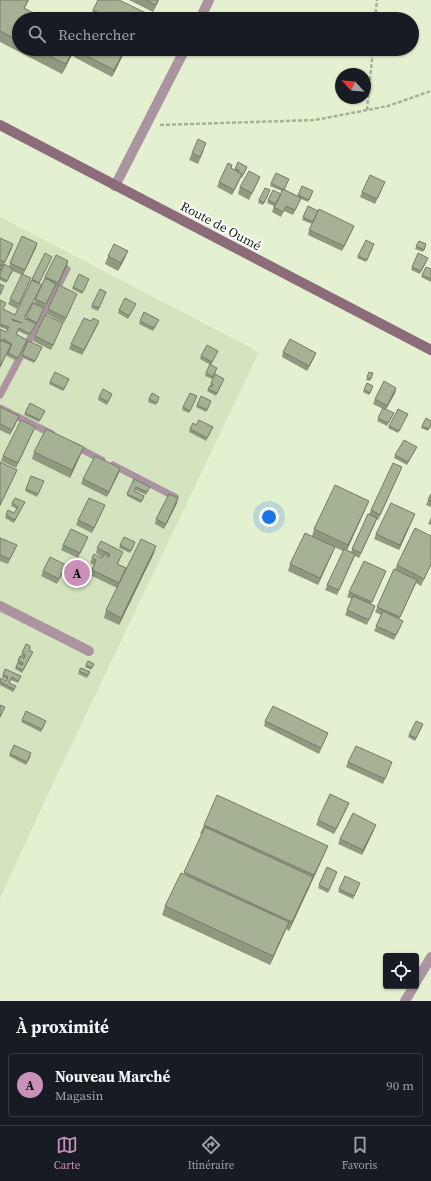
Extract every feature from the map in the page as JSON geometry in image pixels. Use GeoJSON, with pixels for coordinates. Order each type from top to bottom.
{"type":"FeatureCollection","features":[{"type":"Feature","properties":{"kind":"street"},"geometry":{"type":"LineString","coordinates":[[204,12],[210,0]]}},
{"type":"Feature","properties":{"kind":"street"},"geometry":{"type":"LineString","coordinates":[[115,186],[148,125],[182,56]]}},
{"type":"Feature","properties":{"kind":"street","name":"Route de Oumé"},"geometry":{"type":"LineString","coordinates":[[0,126],[431,350]]}},
{"type":"Feature","properties":{"kind":"street"},"geometry":{"type":"LineString","coordinates":[[0,606],[88,651]]}},
{"type":"Feature","properties":{"kind":"street"},"geometry":{"type":"LineString","coordinates":[[419,977],[431,957]]}},
{"type":"Feature","properties":{"kind":"street"},"geometry":{"type":"LineString","coordinates":[[405,1001],[412,989]]}},
{"type":"Feature","properties":{"kind":"lane"},"geometry":{"type":"LineString","coordinates":[[0,394],[67,269]]}},
{"type":"Feature","properties":{"kind":"lane"},"geometry":{"type":"LineString","coordinates":[[0,408],[56,437]]}},
{"type":"Feature","properties":{"kind":"lane"},"geometry":{"type":"LineString","coordinates":[[70,444],[175,497]]}},
{"type":"Feature","properties":{"kind":"path"},"geometry":{"type":"LineString","coordinates":[[376,12],[377,0]]}},
{"type":"Feature","properties":{"kind":"path"},"geometry":{"type":"LineString","coordinates":[[367,110],[372,56]]}},
{"type":"Feature","properties":{"kind":"path"},"geometry":{"type":"LineString","coordinates":[[148,125],[315,120],[388,106],[431,91]]}},
{"type":"Feature","properties":{"kind":"shaded area"},"geometry":{"type":"Polygon","coordinates":[[[0,217],[259,352],[48,794],[0,898],[0,217]]]}},
{"type":"Feature","properties":{"kind":"building"},"geometry":{"type":"Polygon","coordinates":[[[0,0],[28,0],[24,8],[32,12],[12,12],[12,37],[0,31],[0,0]]]}},
{"type":"Feature","properties":{"kind":"building"},"geometry":{"type":"Polygon","coordinates":[[[98,0],[119,0],[144,12],[97,12],[93,10],[98,0]]]}},
{"type":"Feature","properties":{"kind":"building"},"geometry":{"type":"Polygon","coordinates":[[[146,0],[158,0],[156,5],[146,0]]]}},
{"type":"Feature","properties":{"kind":"building"},"geometry":{"type":"Polygon","coordinates":[[[49,56],[70,56],[66,64],[49,56]]]}},
{"type":"Feature","properties":{"kind":"building"},"geometry":{"type":"Polygon","coordinates":[[[87,56],[121,56],[114,70],[87,56]]]}},
{"type":"Feature","properties":{"kind":"building"},"geometry":{"type":"Polygon","coordinates":[[[198,139],[206,143],[200,157],[192,153],[198,139]]]}},
{"type":"Feature","properties":{"kind":"building"},"geometry":{"type":"Polygon","coordinates":[[[238,162],[247,167],[243,175],[238,172],[239,170],[235,169],[238,162]]]}},
{"type":"Feature","properties":{"kind":"building"},"geometry":{"type":"Polygon","coordinates":[[[228,163],[232,165],[231,168],[242,174],[234,190],[219,182],[228,163]]]}},
{"type":"Feature","properties":{"kind":"building"},"geometry":{"type":"Polygon","coordinates":[[[249,171],[260,177],[252,193],[240,187],[249,171]]]}},
{"type":"Feature","properties":{"kind":"building"},"geometry":{"type":"Polygon","coordinates":[[[276,173],[289,179],[284,190],[271,183],[276,173]]]}},
{"type":"Feature","properties":{"kind":"building"},"geometry":{"type":"Polygon","coordinates":[[[370,175],[385,182],[377,199],[362,192],[370,175]]]}},
{"type":"Feature","properties":{"kind":"building"},"geometry":{"type":"Polygon","coordinates":[[[302,186],[313,191],[309,200],[298,195],[302,186]]]}},
{"type":"Feature","properties":{"kind":"building"},"geometry":{"type":"Polygon","coordinates":[[[265,188],[270,190],[264,203],[259,200],[265,188]]]}},
{"type":"Feature","properties":{"kind":"building"},"geometry":{"type":"Polygon","coordinates":[[[283,189],[301,198],[295,210],[286,206],[283,212],[274,207],[283,189]]]}},
{"type":"Feature","properties":{"kind":"building"},"geometry":{"type":"Polygon","coordinates":[[[273,190],[281,194],[276,204],[268,200],[273,190]]]}},
{"type":"Feature","properties":{"kind":"building"},"geometry":{"type":"Polygon","coordinates":[[[308,206],[318,211],[313,222],[303,217],[308,206]]]}},
{"type":"Feature","properties":{"kind":"building"},"geometry":{"type":"Polygon","coordinates":[[[319,209],[354,226],[344,246],[309,230],[319,209]]]}},
{"type":"Feature","properties":{"kind":"building"},"geometry":{"type":"Polygon","coordinates":[[[22,236],[37,243],[25,270],[10,263],[22,236]]]}},
{"type":"Feature","properties":{"kind":"building"},"geometry":{"type":"Polygon","coordinates":[[[0,238],[13,244],[5,262],[0,260],[0,238]]]}},
{"type":"Feature","properties":{"kind":"building"},"geometry":{"type":"Polygon","coordinates":[[[366,240],[374,244],[367,260],[358,256],[366,240]]]}},
{"type":"Feature","properties":{"kind":"building"},"geometry":{"type":"Polygon","coordinates":[[[419,241],[426,244],[424,250],[416,246],[419,241]]]}},
{"type":"Feature","properties":{"kind":"building"},"geometry":{"type":"Polygon","coordinates":[[[114,244],[128,251],[121,263],[108,256],[114,244]]]}},
{"type":"Feature","properties":{"kind":"building"},"geometry":{"type":"Polygon","coordinates":[[[45,253],[52,257],[39,283],[32,279],[45,253]]]}},
{"type":"Feature","properties":{"kind":"building"},"geometry":{"type":"Polygon","coordinates":[[[418,253],[428,258],[421,271],[412,267],[418,253]]]}},
{"type":"Feature","properties":{"kind":"building"},"geometry":{"type":"Polygon","coordinates":[[[56,255],[68,261],[58,283],[45,277],[56,255]]]}},
{"type":"Feature","properties":{"kind":"building"},"geometry":{"type":"Polygon","coordinates":[[[4,264],[13,269],[7,281],[0,277],[4,264]]]}},
{"type":"Feature","properties":{"kind":"building"},"geometry":{"type":"Polygon","coordinates":[[[426,267],[431,269],[431,279],[422,275],[426,267]]]}},
{"type":"Feature","properties":{"kind":"building"},"geometry":{"type":"Polygon","coordinates":[[[22,274],[31,278],[19,304],[10,299],[22,274]]]}},
{"type":"Feature","properties":{"kind":"building"},"geometry":{"type":"Polygon","coordinates":[[[79,274],[89,279],[83,292],[73,287],[79,274]]]}},
{"type":"Feature","properties":{"kind":"building"},"geometry":{"type":"Polygon","coordinates":[[[45,278],[56,284],[46,304],[35,299],[45,278]]]}},
{"type":"Feature","properties":{"kind":"building"},"geometry":{"type":"Polygon","coordinates":[[[32,280],[42,285],[24,318],[36,324],[30,334],[19,328],[16,334],[27,340],[18,358],[8,353],[12,344],[3,339],[0,342],[0,329],[6,332],[9,327],[0,324],[0,300],[6,303],[3,309],[15,315],[32,280]]]}},
{"type":"Feature","properties":{"kind":"building"},"geometry":{"type":"Polygon","coordinates":[[[0,284],[4,286],[0,295],[0,284]]]}},
{"type":"Feature","properties":{"kind":"building"},"geometry":{"type":"Polygon","coordinates":[[[59,285],[77,294],[66,318],[48,309],[59,285]]]}},
{"type":"Feature","properties":{"kind":"building"},"geometry":{"type":"Polygon","coordinates":[[[100,289],[106,292],[99,308],[92,305],[100,289]]]}},
{"type":"Feature","properties":{"kind":"building"},"geometry":{"type":"Polygon","coordinates":[[[125,298],[136,304],[129,316],[119,310],[125,298]]]}},
{"type":"Feature","properties":{"kind":"building"},"geometry":{"type":"Polygon","coordinates":[[[33,303],[44,308],[37,323],[26,317],[33,303]]]}},
{"type":"Feature","properties":{"kind":"building"},"geometry":{"type":"Polygon","coordinates":[[[144,312],[159,320],[154,328],[140,321],[144,312]]]}},
{"type":"Feature","properties":{"kind":"building"},"geometry":{"type":"Polygon","coordinates":[[[45,315],[63,323],[53,345],[35,336],[45,315]]]}},
{"type":"Feature","properties":{"kind":"building"},"geometry":{"type":"Polygon","coordinates":[[[84,318],[91,321],[93,318],[99,321],[84,350],[71,344],[84,318]]]}},
{"type":"Feature","properties":{"kind":"building"},"geometry":{"type":"Polygon","coordinates":[[[290,339],[316,353],[309,366],[283,352],[290,339]]]}},
{"type":"Feature","properties":{"kind":"building"},"geometry":{"type":"Polygon","coordinates":[[[1,340],[11,345],[0,367],[0,342],[1,340]]]}},
{"type":"Feature","properties":{"kind":"building"},"geometry":{"type":"Polygon","coordinates":[[[28,341],[42,347],[35,361],[22,355],[28,341]]]}},
{"type":"Feature","properties":{"kind":"building"},"geometry":{"type":"Polygon","coordinates":[[[207,345],[218,351],[212,362],[201,356],[207,345]]]}},
{"type":"Feature","properties":{"kind":"building"},"geometry":{"type":"Polygon","coordinates":[[[210,364],[217,368],[213,377],[206,373],[210,364]]]}},
{"type":"Feature","properties":{"kind":"building"},"geometry":{"type":"Polygon","coordinates":[[[55,372],[69,379],[64,389],[50,382],[55,372]]]}},
{"type":"Feature","properties":{"kind":"building"},"geometry":{"type":"Polygon","coordinates":[[[369,372],[373,373],[371,379],[367,377],[369,372]]]}},
{"type":"Feature","properties":{"kind":"building"},"geometry":{"type":"Polygon","coordinates":[[[215,374],[224,379],[217,393],[208,389],[210,386],[212,387],[213,384],[211,383],[215,374]]]}},
{"type":"Feature","properties":{"kind":"building"},"geometry":{"type":"Polygon","coordinates":[[[384,381],[396,388],[387,406],[375,399],[384,381]]]}},
{"type":"Feature","properties":{"kind":"building"},"geometry":{"type":"Polygon","coordinates":[[[367,383],[373,386],[370,393],[364,390],[367,383]]]}},
{"type":"Feature","properties":{"kind":"building"},"geometry":{"type":"Polygon","coordinates":[[[103,389],[112,394],[108,402],[99,397],[103,389]]]}},
{"type":"Feature","properties":{"kind":"building"},"geometry":{"type":"Polygon","coordinates":[[[152,393],[159,397],[157,403],[149,399],[152,393]]]}},
{"type":"Feature","properties":{"kind":"building"},"geometry":{"type":"Polygon","coordinates":[[[190,393],[197,396],[190,411],[183,407],[190,393]]]}},
{"type":"Feature","properties":{"kind":"building"},"geometry":{"type":"Polygon","coordinates":[[[201,396],[211,401],[207,410],[197,405],[201,396]]]}},
{"type":"Feature","properties":{"kind":"building"},"geometry":{"type":"Polygon","coordinates":[[[30,403],[45,411],[40,420],[25,413],[30,403]]]}},
{"type":"Feature","properties":{"kind":"building"},"geometry":{"type":"Polygon","coordinates":[[[0,407],[19,416],[12,430],[0,424],[0,407]]]}},
{"type":"Feature","properties":{"kind":"building"},"geometry":{"type":"Polygon","coordinates":[[[383,408],[394,413],[388,423],[378,418],[383,408]]]}},
{"type":"Feature","properties":{"kind":"building"},"geometry":{"type":"Polygon","coordinates":[[[398,409],[408,414],[399,431],[389,426],[398,409]]]}},
{"type":"Feature","properties":{"kind":"building"},"geometry":{"type":"Polygon","coordinates":[[[426,418],[431,421],[429,429],[422,426],[426,418]]]}},
{"type":"Feature","properties":{"kind":"building"},"geometry":{"type":"Polygon","coordinates":[[[21,420],[35,427],[18,463],[3,456],[21,420]]]}},
{"type":"Feature","properties":{"kind":"building"},"geometry":{"type":"Polygon","coordinates":[[[199,420],[213,427],[207,438],[190,429],[193,423],[196,425],[199,420]]]}},
{"type":"Feature","properties":{"kind":"building"},"geometry":{"type":"Polygon","coordinates":[[[46,429],[84,447],[72,470],[34,452],[46,429]]]}},
{"type":"Feature","properties":{"kind":"building"},"geometry":{"type":"Polygon","coordinates":[[[404,440],[417,447],[408,462],[395,455],[404,440]]]}},
{"type":"Feature","properties":{"kind":"building"},"geometry":{"type":"Polygon","coordinates":[[[95,456],[120,468],[109,492],[83,479],[95,456]]]}},
{"type":"Feature","properties":{"kind":"building"},"geometry":{"type":"Polygon","coordinates":[[[0,462],[17,470],[0,505],[0,462]]]}},
{"type":"Feature","properties":{"kind":"building"},"geometry":{"type":"Polygon","coordinates":[[[393,463],[402,467],[380,515],[371,510],[393,463]]]}},
{"type":"Feature","properties":{"kind":"building"},"geometry":{"type":"Polygon","coordinates":[[[31,476],[44,481],[38,494],[26,489],[31,476]]]}},
{"type":"Feature","properties":{"kind":"building"},"geometry":{"type":"Polygon","coordinates":[[[134,479],[150,487],[147,492],[136,487],[134,491],[144,496],[142,501],[127,494],[134,479]]]}},
{"type":"Feature","properties":{"kind":"building"},"geometry":{"type":"Polygon","coordinates":[[[335,485],[369,501],[348,545],[314,529],[335,485]]]}},
{"type":"Feature","properties":{"kind":"building"},"geometry":{"type":"Polygon","coordinates":[[[169,494],[178,498],[166,524],[156,519],[169,494]]]}},
{"type":"Feature","properties":{"kind":"building"},"geometry":{"type":"Polygon","coordinates":[[[431,494],[431,501],[428,500],[431,494]]]}},
{"type":"Feature","properties":{"kind":"building"},"geometry":{"type":"Polygon","coordinates":[[[15,498],[25,502],[15,520],[6,515],[8,510],[14,513],[18,507],[12,503],[15,498]]]}},
{"type":"Feature","properties":{"kind":"building"},"geometry":{"type":"Polygon","coordinates":[[[89,498],[105,505],[94,528],[78,520],[89,498]]]}},
{"type":"Feature","properties":{"kind":"building"},"geometry":{"type":"Polygon","coordinates":[[[391,503],[415,514],[400,545],[376,534],[391,503]]]}},
{"type":"Feature","properties":{"kind":"building"},"geometry":{"type":"Polygon","coordinates":[[[368,514],[377,518],[361,553],[352,549],[368,514]]]}},
{"type":"Feature","properties":{"kind":"building"},"geometry":{"type":"Polygon","coordinates":[[[415,528],[431,536],[431,564],[424,579],[397,565],[415,528]]]}},
{"type":"Feature","properties":{"kind":"building"},"geometry":{"type":"Polygon","coordinates":[[[71,529],[88,537],[80,553],[63,545],[71,529]]]}},
{"type":"Feature","properties":{"kind":"building"},"geometry":{"type":"Polygon","coordinates":[[[305,533],[335,547],[320,578],[290,564],[305,533]]]}},
{"type":"Feature","properties":{"kind":"building"},"geometry":{"type":"Polygon","coordinates":[[[124,537],[135,542],[131,551],[120,545],[124,537]]]}},
{"type":"Feature","properties":{"kind":"building"},"geometry":{"type":"Polygon","coordinates":[[[0,538],[17,545],[10,559],[0,555],[0,538]]]}},
{"type":"Feature","properties":{"kind":"building"},"geometry":{"type":"Polygon","coordinates":[[[141,539],[156,546],[121,618],[106,610],[141,539]]]}},
{"type":"Feature","properties":{"kind":"building"},"geometry":{"type":"Polygon","coordinates":[[[101,541],[123,552],[117,564],[126,568],[119,583],[92,570],[96,560],[92,558],[94,554],[102,558],[104,554],[109,557],[110,554],[97,548],[101,541]]]}},
{"type":"Feature","properties":{"kind":"building"},"geometry":{"type":"Polygon","coordinates":[[[344,549],[355,554],[339,590],[327,585],[344,549]]]}},
{"type":"Feature","properties":{"kind":"building"},"geometry":{"type":"Polygon","coordinates":[[[50,557],[66,565],[59,579],[43,571],[50,557]]]}},
{"type":"Feature","properties":{"kind":"building"},"geometry":{"type":"Polygon","coordinates":[[[364,561],[386,571],[372,602],[349,592],[364,561]]]}},
{"type":"Feature","properties":{"kind":"building"},"geometry":{"type":"Polygon","coordinates":[[[394,569],[417,580],[400,617],[377,607],[394,569]]]}},
{"type":"Feature","properties":{"kind":"building"},"geometry":{"type":"Polygon","coordinates":[[[353,596],[375,606],[369,620],[347,610],[353,596]]]}},
{"type":"Feature","properties":{"kind":"building"},"geometry":{"type":"Polygon","coordinates":[[[383,611],[403,621],[396,635],[376,626],[383,611]]]}},
{"type":"Feature","properties":{"kind":"building"},"geometry":{"type":"Polygon","coordinates":[[[26,644],[30,646],[30,651],[33,652],[23,670],[16,667],[18,663],[22,665],[23,663],[18,661],[20,656],[24,658],[25,655],[22,653],[26,644]]]}},
{"type":"Feature","properties":{"kind":"building"},"geometry":{"type":"Polygon","coordinates":[[[88,661],[94,664],[92,668],[86,665],[88,661]]]}},
{"type":"Feature","properties":{"kind":"building"},"geometry":{"type":"Polygon","coordinates":[[[81,668],[90,672],[88,675],[79,671],[81,668]]]}},
{"type":"Feature","properties":{"kind":"building"},"geometry":{"type":"Polygon","coordinates":[[[5,669],[21,676],[18,681],[12,677],[9,683],[16,686],[14,689],[0,682],[1,678],[6,681],[8,677],[3,675],[5,669]]]}},
{"type":"Feature","properties":{"kind":"building"},"geometry":{"type":"Polygon","coordinates":[[[0,705],[5,707],[0,717],[0,705]]]}},
{"type":"Feature","properties":{"kind":"building"},"geometry":{"type":"Polygon","coordinates":[[[273,706],[328,733],[321,748],[265,721],[273,706]]]}},
{"type":"Feature","properties":{"kind":"building"},"geometry":{"type":"Polygon","coordinates":[[[26,711],[46,721],[42,729],[22,720],[26,711]]]}},
{"type":"Feature","properties":{"kind":"building"},"geometry":{"type":"Polygon","coordinates":[[[416,721],[423,724],[416,738],[409,735],[416,721]]]}},
{"type":"Feature","properties":{"kind":"building"},"geometry":{"type":"Polygon","coordinates":[[[14,745],[31,753],[27,762],[10,754],[14,745]]]}},
{"type":"Feature","properties":{"kind":"building"},"geometry":{"type":"Polygon","coordinates":[[[356,746],[392,762],[385,779],[348,762],[356,746]]]}},
{"type":"Feature","properties":{"kind":"building"},"geometry":{"type":"Polygon","coordinates":[[[330,794],[349,803],[336,829],[318,820],[330,794]]]}},
{"type":"Feature","properties":{"kind":"building"},"geometry":{"type":"Polygon","coordinates":[[[217,795],[328,846],[314,875],[204,825],[217,795]]]}},
{"type":"Feature","properties":{"kind":"building"},"geometry":{"type":"Polygon","coordinates":[[[353,813],[376,825],[363,850],[340,839],[353,813]]]}},
{"type":"Feature","properties":{"kind":"building"},"geometry":{"type":"Polygon","coordinates":[[[205,827],[313,877],[292,922],[184,872],[205,827]]]}},
{"type":"Feature","properties":{"kind":"building"},"geometry":{"type":"Polygon","coordinates":[[[327,867],[337,872],[329,890],[319,885],[327,867]]]}},
{"type":"Feature","properties":{"kind":"building"},"geometry":{"type":"Polygon","coordinates":[[[181,873],[289,922],[273,956],[165,906],[181,873]]]}},
{"type":"Feature","properties":{"kind":"building"},"geometry":{"type":"Polygon","coordinates":[[[345,876],[360,883],[354,896],[339,889],[345,876]]]}},
{"type":"Feature","properties":{"kind":"place","name":"Nouveau Marché"},"geometry":{"type":"Point","coordinates":[77,573]}}]}
